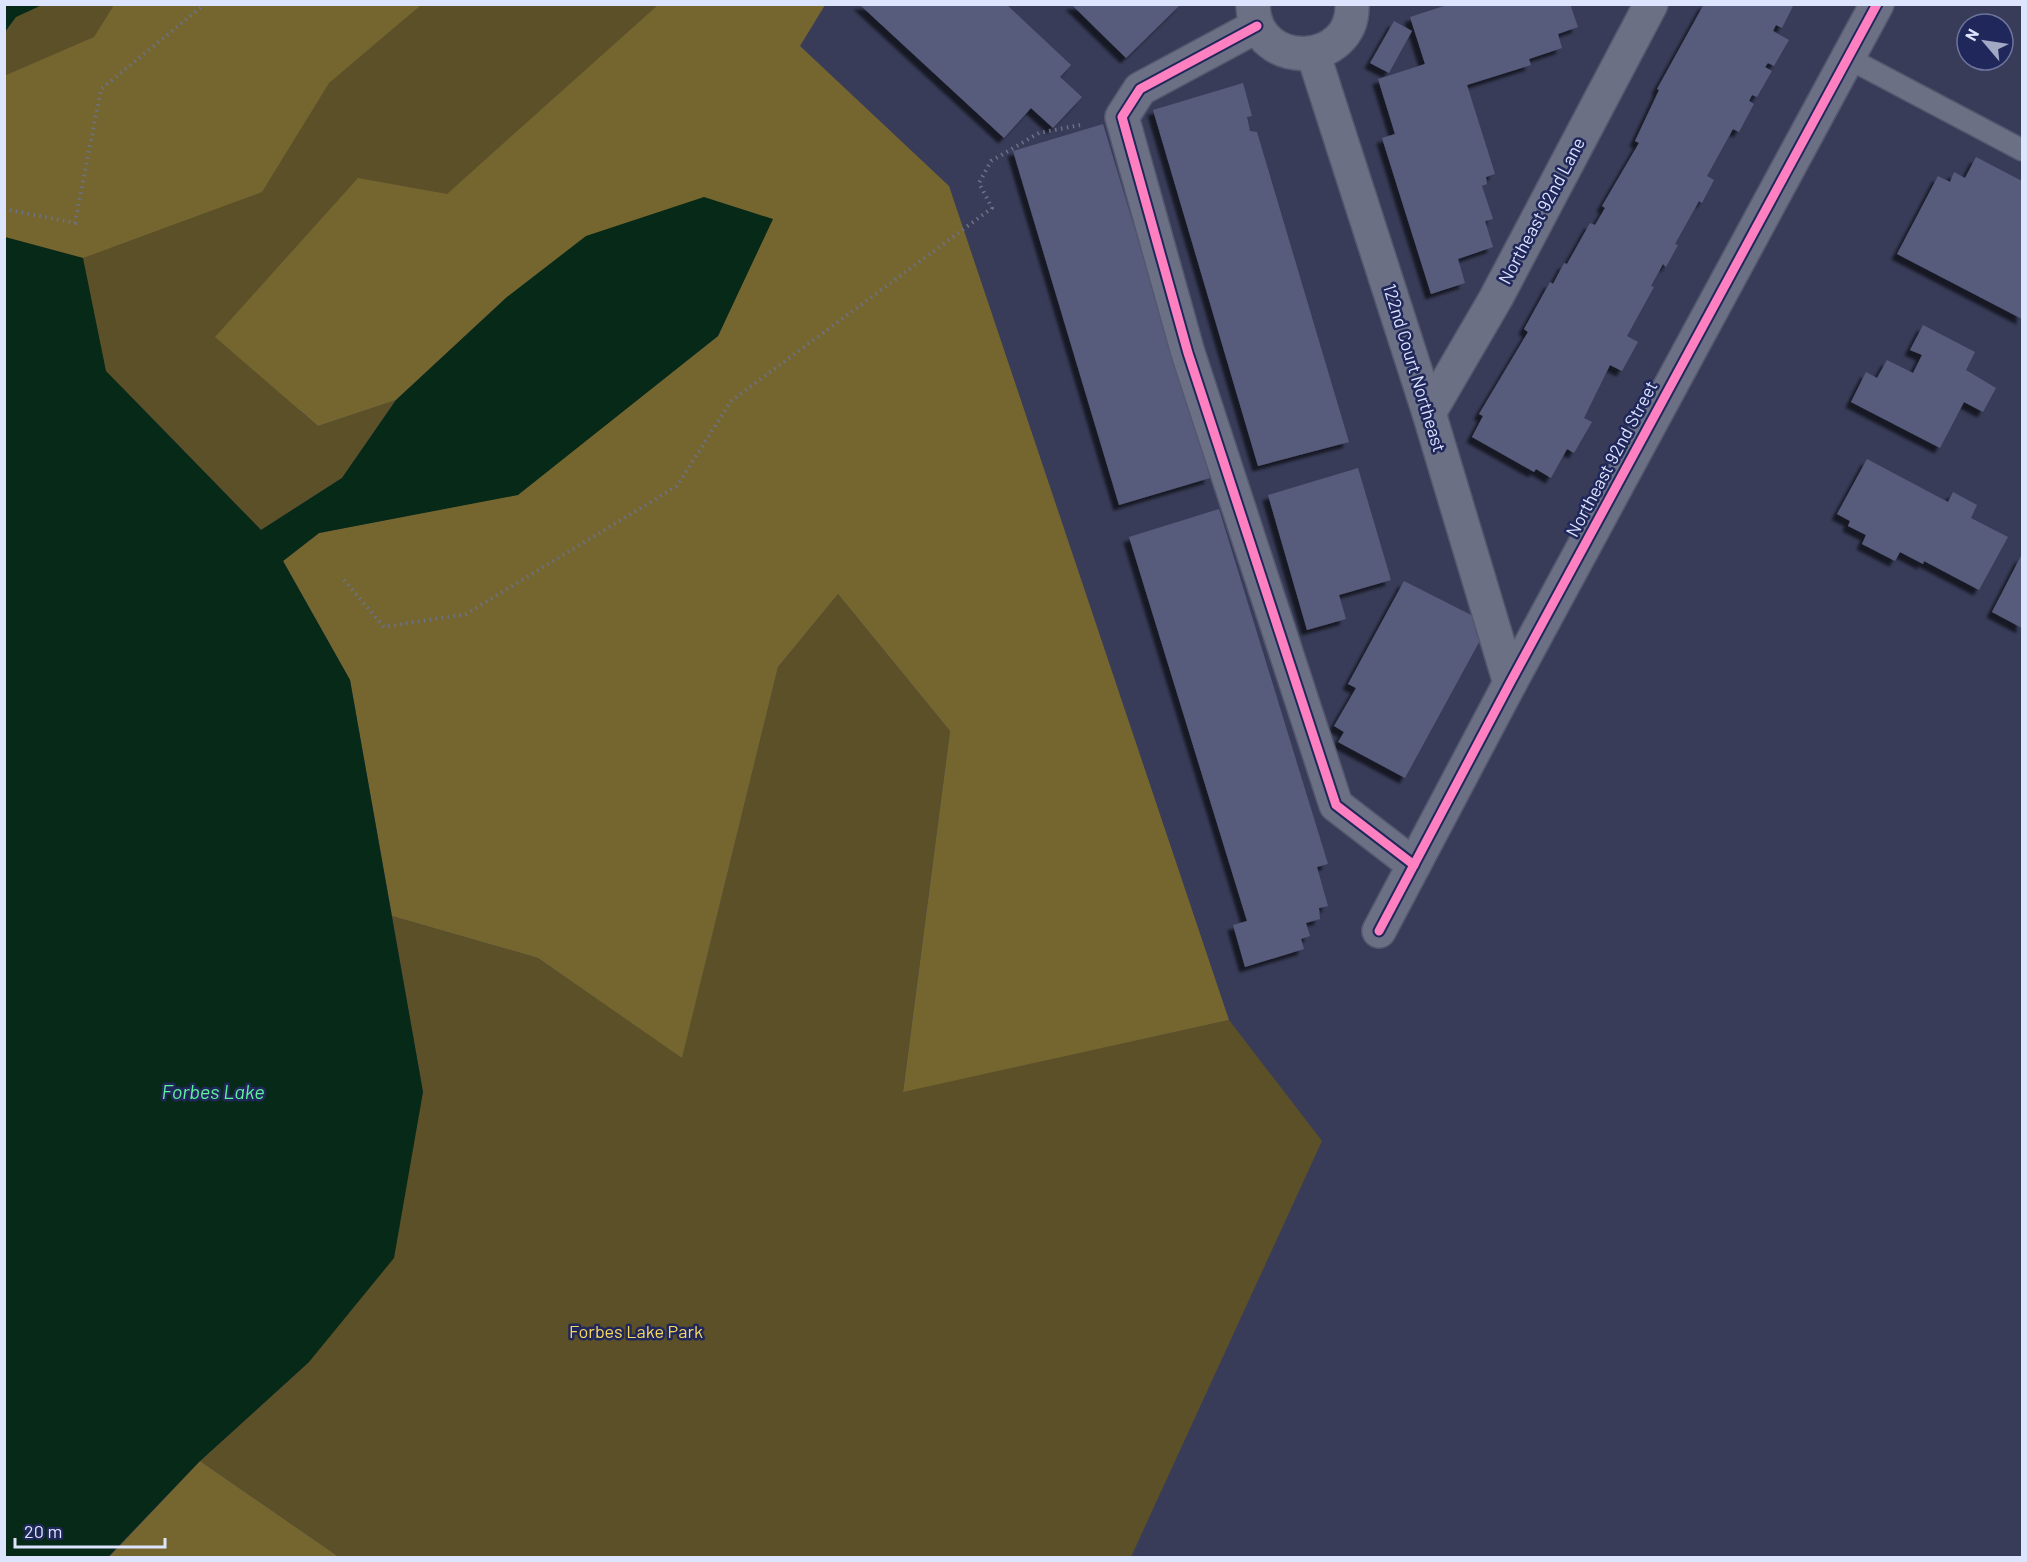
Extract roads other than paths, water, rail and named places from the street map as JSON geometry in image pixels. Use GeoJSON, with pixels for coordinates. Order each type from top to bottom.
{"type":"FeatureCollection","features":[{"type":"Feature","properties":{"kind":"street"},"geometry":{"type":"LineString","coordinates":[[1352,4],[1349,24],[1340,38],[1328,48],[1313,54],[1297,54],[1282,50],[1267,40],[1256,15],[1140,89],[1122,117],[1188,353],[1336,805],[1413,866]]}},
{"type":"Feature","properties":{"kind":"street","name":"Northeast 92nd Lane"},"geometry":{"type":"LineString","coordinates":[[1429,413],[1496,298],[1651,4]]}},
{"type":"Feature","properties":{"kind":"street","name":"Northeast 92nd Street"},"geometry":{"type":"LineString","coordinates":[[1379,931],[1510,683],[1877,4]]}},
{"type":"Feature","properties":{"kind":"street","name":"122nd Court Northeast"},"geometry":{"type":"LineString","coordinates":[[1313,54],[1429,413],[1510,683]]}},
{"type":"Feature","properties":{"kind":"lane"},"geometry":{"type":"LineString","coordinates":[[1848,58],[2022,149]]}},
{"type":"Feature","properties":{"kind":"water"},"geometry":{"type":"Polygon","coordinates":[[[5,4],[42,5],[16,17],[5,32],[5,4]]]}},
{"type":"Feature","properties":{"kind":"water","name":"Forbes Lake"},"geometry":{"type":"Polygon","coordinates":[[[704,197],[773,219],[718,336],[518,495],[319,533],[283,561],[350,680],[423,1092],[394,1258],[309,1362],[200,1461],[108,1557],[5,1557],[5,237],[83,258],[106,371],[261,530],[342,478],[396,400],[507,297],[586,236],[704,197]]]}},
{"type":"Feature","properties":{"kind":"park label","name":"Forbes Lake Park"},"geometry":{"type":"Point","coordinates":[636,1332]}}]}
